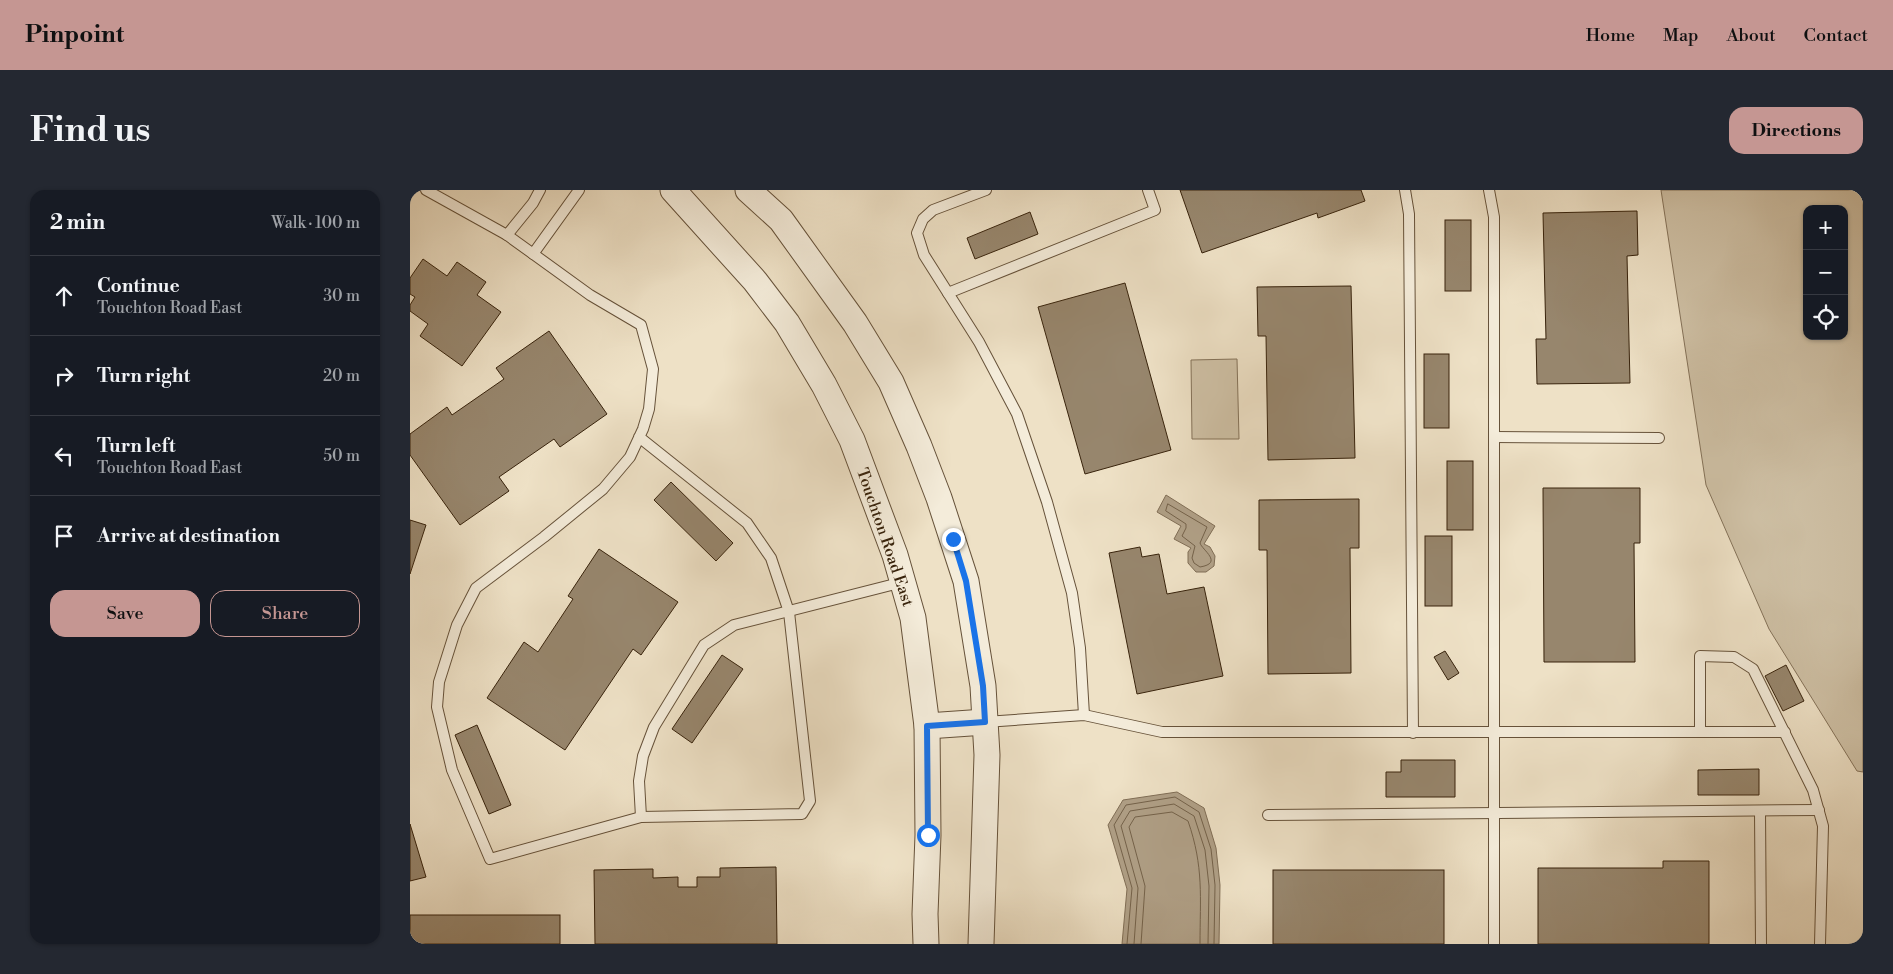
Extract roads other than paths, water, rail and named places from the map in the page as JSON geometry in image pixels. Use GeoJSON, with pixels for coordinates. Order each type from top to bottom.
{"type":"FeatureCollection","features":[{"type":"Feature","properties":{"kind":"street","name":"Touchton Road East"},"geometry":{"type":"LineString","coordinates":[[673,190],[755,281],[788,323],[824,385],[852,440],[895,555],[913,618],[927,726],[926,944]]}},
{"type":"Feature","properties":{"kind":"street"},"geometry":{"type":"LineString","coordinates":[[748,190],[781,220],[855,323],[891,382],[936,490],[966,581],[983,686],[987,755],[981,944]]}},
{"type":"Feature","properties":{"kind":"street"},"geometry":{"type":"LineString","coordinates":[[927,726],[985,722]]}},
{"type":"Feature","properties":{"kind":"lane"},"geometry":{"type":"LineString","coordinates":[[426,190],[507,235],[590,295],[641,325],[653,369],[649,408],[630,457],[603,489],[544,537],[476,588],[457,625],[438,682],[438,707],[452,770],[490,859],[642,818],[802,814],[810,801],[789,612],[771,558],[746,523],[639,437]]}},
{"type":"Feature","properties":{"kind":"lane"},"geometry":{"type":"LineString","coordinates":[[507,235],[540,190]]}},
{"type":"Feature","properties":{"kind":"lane"},"geometry":{"type":"LineString","coordinates":[[533,254],[579,190]]}},
{"type":"Feature","properties":{"kind":"lane"},"geometry":{"type":"LineString","coordinates":[[986,190],[933,210],[923,219],[917,233],[924,255],[979,342],[1017,414],[1047,502],[1072,593],[1080,648],[1084,715]]}},
{"type":"Feature","properties":{"kind":"lane"},"geometry":{"type":"LineString","coordinates":[[948,293],[1155,210],[1148,190]]}},
{"type":"Feature","properties":{"kind":"lane"},"geometry":{"type":"LineString","coordinates":[[1406,190],[1410,214],[1413,732]]}},
{"type":"Feature","properties":{"kind":"lane"},"geometry":{"type":"LineString","coordinates":[[1489,190],[1494,217],[1494,944]]}},
{"type":"Feature","properties":{"kind":"lane"},"geometry":{"type":"LineString","coordinates":[[1494,437],[1659,438]]}},
{"type":"Feature","properties":{"kind":"lane"},"geometry":{"type":"LineString","coordinates":[[642,818],[639,780],[643,756],[654,727],[704,645],[734,626],[904,582]]}},
{"type":"Feature","properties":{"kind":"lane"},"geometry":{"type":"LineString","coordinates":[[1700,732],[1700,656],[1734,657],[1754,669],[1813,790],[1823,826],[1820,944]]}},
{"type":"Feature","properties":{"kind":"lane"},"geometry":{"type":"LineString","coordinates":[[985,722],[1084,715],[1162,732],[1785,732]]}},
{"type":"Feature","properties":{"kind":"lane"},"geometry":{"type":"LineString","coordinates":[[1268,815],[1819,810]]}},
{"type":"Feature","properties":{"kind":"lane"},"geometry":{"type":"LineString","coordinates":[[1760,811],[1761,944]]}},
{"type":"Feature","properties":{"kind":"water"},"geometry":{"type":"Polygon","coordinates":[[[1166,495],[1215,526],[1204,544],[1210,547],[1215,556],[1214,566],[1206,572],[1196,572],[1188,563],[1188,552],[1191,548],[1174,539],[1181,526],[1157,512],[1166,495]]]}},
{"type":"Feature","properties":{"kind":"water"},"geometry":{"type":"Polygon","coordinates":[[[1177,792],[1204,808],[1216,848],[1220,885],[1219,944],[1122,944],[1127,889],[1108,825],[1123,800],[1177,792]]]}}]}
